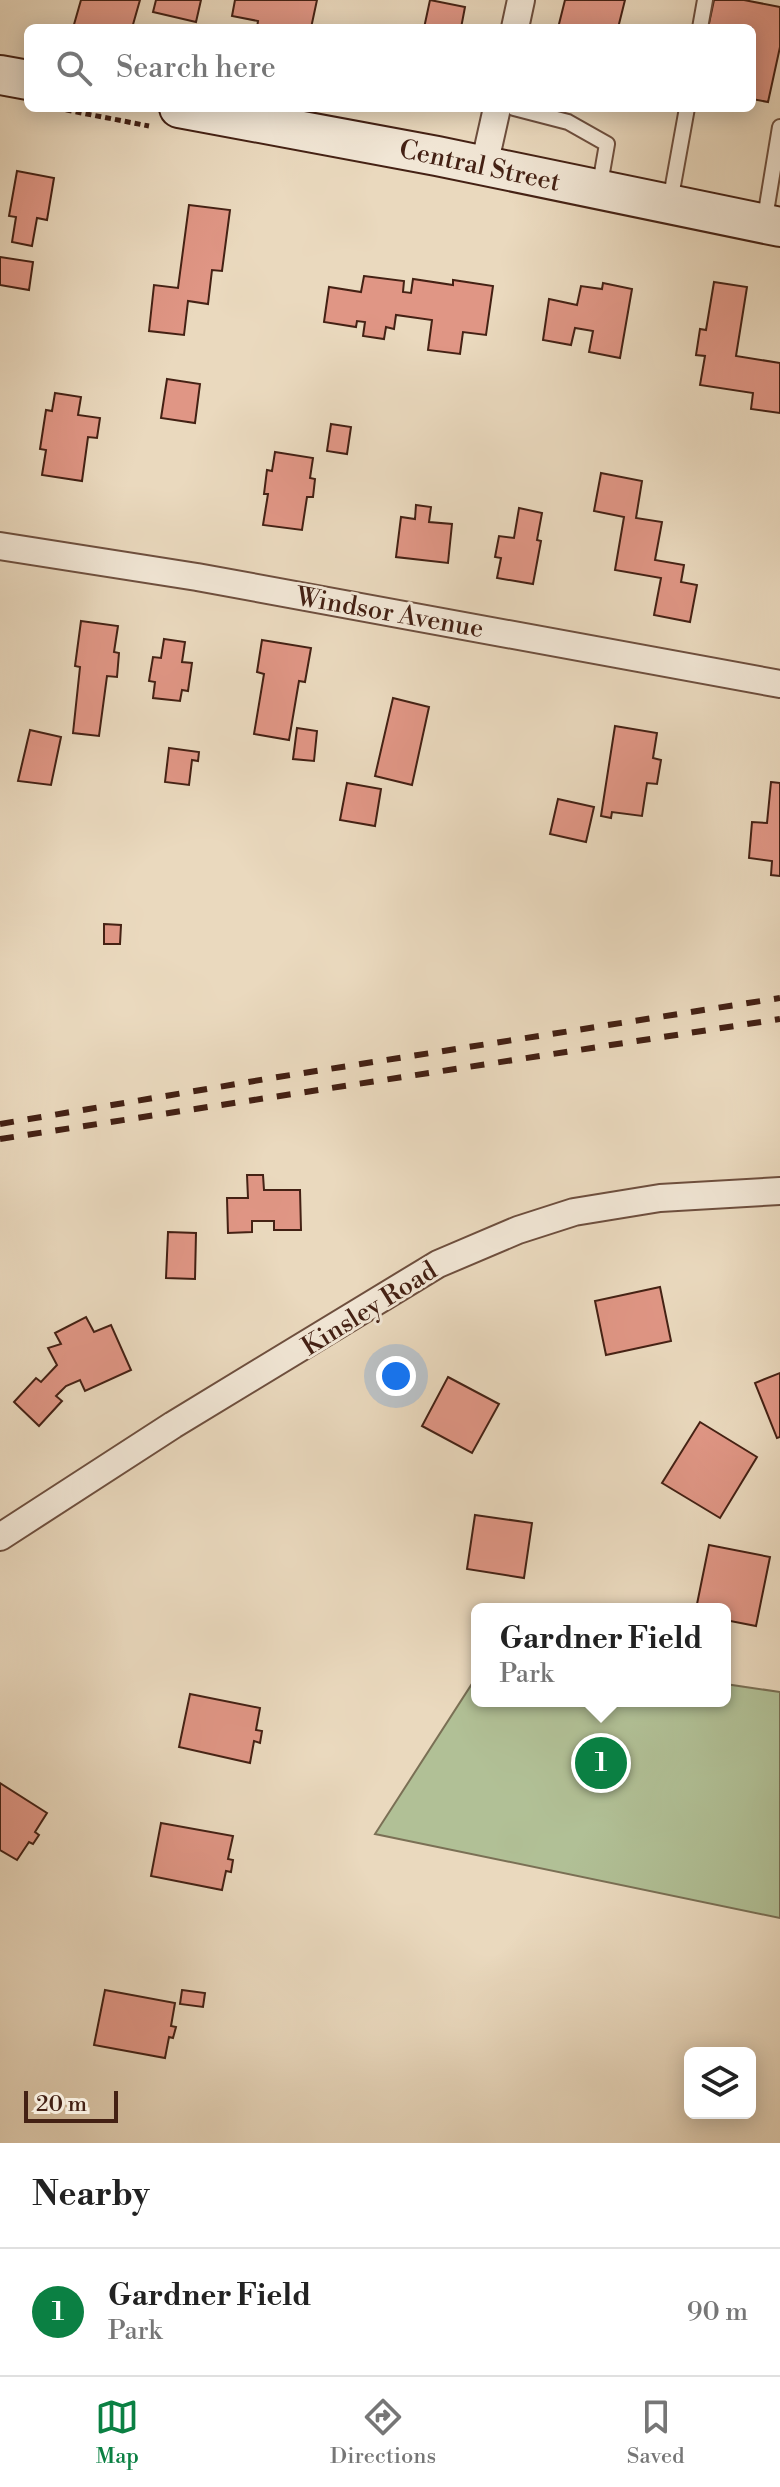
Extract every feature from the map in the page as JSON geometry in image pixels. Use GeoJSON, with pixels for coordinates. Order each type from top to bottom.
{"type":"FeatureCollection","features":[{"type":"Feature","properties":{"kind":"street"},"geometry":{"type":"LineString","coordinates":[[516,24],[521,0]]}},
{"type":"Feature","properties":{"kind":"street"},"geometry":{"type":"LineString","coordinates":[[0,75],[24,79]]}},
{"type":"Feature","properties":{"kind":"street","name":"Central Street"},"geometry":{"type":"LineString","coordinates":[[200,112],[484,166],[772,226]]}},
{"type":"Feature","properties":{"kind":"street"},"geometry":{"type":"LineString","coordinates":[[484,166],[496,112]]}},
{"type":"Feature","properties":{"kind":"street","name":"Windsor Avenue"},"geometry":{"type":"LineString","coordinates":[[0,546],[55,552],[259,588],[780,684]]}},
{"type":"Feature","properties":{"kind":"street","name":"Kinsley Road"},"geometry":{"type":"LineString","coordinates":[[0,1537],[173,1425],[438,1264],[518,1230],[574,1212],[660,1198],[780,1191]]}},
{"type":"Feature","properties":{"kind":"lane"},"geometry":{"type":"LineString","coordinates":[[701,24],[705,0]]}},
{"type":"Feature","properties":{"kind":"lane"},"geometry":{"type":"LineString","coordinates":[[529,112],[568,122],[607,144],[599,190]]}},
{"type":"Feature","properties":{"kind":"lane"},"geometry":{"type":"LineString","coordinates":[[670,205],[686,112]]}},
{"type":"Feature","properties":{"kind":"lane"},"geometry":{"type":"LineString","coordinates":[[772,226],[780,127]]}},
{"type":"Feature","properties":{"kind":"green space"},"geometry":{"type":"Polygon","coordinates":[[[471,1685],[471,1707],[731,1707],[731,1685],[780,1692],[780,1918],[375,1834],[471,1685]]]}},
{"type":"Feature","properties":{"kind":"building"},"geometry":{"type":"Polygon","coordinates":[[[81,0],[140,0],[133,24],[74,24],[81,0]]]}},
{"type":"Feature","properties":{"kind":"building"},"geometry":{"type":"Polygon","coordinates":[[[156,0],[201,0],[196,22],[153,12],[156,0]]]}},
{"type":"Feature","properties":{"kind":"building"},"geometry":{"type":"Polygon","coordinates":[[[235,0],[317,0],[312,24],[258,24],[258,21],[232,16],[235,0]]]}},
{"type":"Feature","properties":{"kind":"building"},"geometry":{"type":"Polygon","coordinates":[[[430,0],[465,7],[462,24],[425,24],[430,0]]]}},
{"type":"Feature","properties":{"kind":"building"},"geometry":{"type":"Polygon","coordinates":[[[565,0],[625,0],[619,24],[559,24],[565,0]]]}},
{"type":"Feature","properties":{"kind":"building"},"geometry":{"type":"Polygon","coordinates":[[[714,0],[744,0],[780,7],[780,47],[768,102],[756,100],[756,24],[709,24],[714,0]]]}},
{"type":"Feature","properties":{"kind":"building"},"geometry":{"type":"Polygon","coordinates":[[[17,171],[54,178],[47,220],[37,218],[32,246],[12,242],[16,217],[9,216],[17,171]]]}},
{"type":"Feature","properties":{"kind":"building"},"geometry":{"type":"Polygon","coordinates":[[[189,205],[230,210],[222,271],[212,270],[208,304],[188,301],[184,335],[149,331],[154,285],[178,288],[189,205]]]}},
{"type":"Feature","properties":{"kind":"building"},"geometry":{"type":"Polygon","coordinates":[[[0,257],[33,262],[29,290],[0,285],[0,257]]]}},
{"type":"Feature","properties":{"kind":"building"},"geometry":{"type":"Polygon","coordinates":[[[364,276],[404,281],[403,292],[411,293],[413,279],[453,285],[453,280],[493,286],[486,335],[463,332],[460,354],[428,350],[432,320],[396,315],[394,329],[386,327],[384,339],[363,336],[365,322],[357,321],[356,327],[324,322],[329,287],[361,292],[364,276]]]}},
{"type":"Feature","properties":{"kind":"building"},"geometry":{"type":"Polygon","coordinates":[[[714,282],[747,287],[736,356],[780,363],[780,413],[751,409],[753,393],[700,385],[705,356],[696,355],[700,329],[706,330],[714,282]]]}},
{"type":"Feature","properties":{"kind":"building"},"geometry":{"type":"Polygon","coordinates":[[[603,283],[632,289],[620,358],[589,352],[593,331],[575,328],[571,345],[543,340],[549,299],[577,305],[581,286],[602,289],[603,283]]]}},
{"type":"Feature","properties":{"kind":"building"},"geometry":{"type":"Polygon","coordinates":[[[167,379],[200,384],[195,423],[161,418],[167,379]]]}},
{"type":"Feature","properties":{"kind":"building"},"geometry":{"type":"Polygon","coordinates":[[[55,393],[81,397],[78,415],[100,418],[97,438],[88,437],[82,481],[42,475],[46,450],[40,449],[46,410],[52,411],[55,393]]]}},
{"type":"Feature","properties":{"kind":"building"},"geometry":{"type":"Polygon","coordinates":[[[331,424],[351,427],[347,454],[327,451],[331,424]]]}},
{"type":"Feature","properties":{"kind":"building"},"geometry":{"type":"Polygon","coordinates":[[[275,452],[313,458],[310,478],[315,479],[313,497],[307,497],[302,530],[263,525],[268,494],[264,494],[267,470],[272,471],[275,452]]]}},
{"type":"Feature","properties":{"kind":"building"},"geometry":{"type":"Polygon","coordinates":[[[601,473],[642,481],[636,518],[662,522],[655,560],[684,565],[681,582],[697,585],[690,622],[654,615],[661,578],[615,570],[624,517],[594,511],[601,473]]]}},
{"type":"Feature","properties":{"kind":"building"},"geometry":{"type":"Polygon","coordinates":[[[416,505],[431,507],[429,522],[452,524],[448,563],[396,557],[401,517],[415,519],[416,505]]]}},
{"type":"Feature","properties":{"kind":"building"},"geometry":{"type":"Polygon","coordinates":[[[519,508],[542,513],[537,540],[541,541],[533,584],[497,578],[501,558],[495,557],[499,536],[514,538],[519,508]]]}},
{"type":"Feature","properties":{"kind":"building"},"geometry":{"type":"Polygon","coordinates":[[[81,621],[118,626],[114,652],[119,653],[117,677],[107,676],[99,736],[73,733],[80,667],[75,666],[81,621]]]}},
{"type":"Feature","properties":{"kind":"building"},"geometry":{"type":"Polygon","coordinates":[[[164,639],[185,642],[182,662],[192,663],[188,691],[182,690],[180,701],[153,698],[155,682],[149,681],[153,657],[161,658],[164,639]]]}},
{"type":"Feature","properties":{"kind":"building"},"geometry":{"type":"Polygon","coordinates":[[[262,640],[311,648],[305,682],[299,681],[289,740],[254,734],[264,674],[257,672],[262,640]]]}},
{"type":"Feature","properties":{"kind":"building"},"geometry":{"type":"Polygon","coordinates":[[[393,698],[429,707],[412,785],[375,776],[393,698]]]}},
{"type":"Feature","properties":{"kind":"building"},"geometry":{"type":"Polygon","coordinates":[[[615,726],[657,733],[653,758],[661,760],[657,784],[647,783],[642,816],[612,812],[611,818],[601,816],[615,726]]]}},
{"type":"Feature","properties":{"kind":"building"},"geometry":{"type":"Polygon","coordinates":[[[297,728],[317,731],[314,761],[293,759],[297,728]]]}},
{"type":"Feature","properties":{"kind":"building"},"geometry":{"type":"Polygon","coordinates":[[[30,730],[61,737],[51,785],[18,781],[30,730]]]}},
{"type":"Feature","properties":{"kind":"building"},"geometry":{"type":"Polygon","coordinates":[[[169,748],[199,752],[198,761],[192,760],[189,785],[165,782],[169,748]]]}},
{"type":"Feature","properties":{"kind":"building"},"geometry":{"type":"Polygon","coordinates":[[[771,782],[780,783],[780,876],[771,875],[772,861],[749,858],[752,822],[767,823],[771,782]]]}},
{"type":"Feature","properties":{"kind":"building"},"geometry":{"type":"Polygon","coordinates":[[[347,783],[381,789],[375,826],[340,820],[347,783]]]}},
{"type":"Feature","properties":{"kind":"building"},"geometry":{"type":"Polygon","coordinates":[[[558,799],[594,807],[586,842],[550,834],[558,799]]]}},
{"type":"Feature","properties":{"kind":"building"},"geometry":{"type":"Polygon","coordinates":[[[104,924],[121,925],[120,944],[104,944],[104,924]]]}},
{"type":"Feature","properties":{"kind":"building"},"geometry":{"type":"Polygon","coordinates":[[[247,1175],[263,1175],[264,1190],[300,1190],[301,1230],[274,1230],[274,1221],[252,1221],[252,1232],[228,1233],[227,1198],[248,1198],[247,1175]]]}},
{"type":"Feature","properties":{"kind":"building"},"geometry":{"type":"Polygon","coordinates":[[[168,1232],[196,1233],[195,1279],[166,1278],[168,1232]]]}},
{"type":"Feature","properties":{"kind":"building"},"geometry":{"type":"Polygon","coordinates":[[[660,1287],[671,1341],[606,1355],[595,1301],[660,1287]]]}},
{"type":"Feature","properties":{"kind":"building"},"geometry":{"type":"Polygon","coordinates":[[[86,1317],[94,1332],[111,1325],[131,1370],[85,1391],[80,1380],[66,1386],[56,1396],[62,1401],[39,1426],[14,1402],[36,1378],[41,1382],[57,1365],[48,1348],[61,1344],[55,1333],[86,1317]]]}},
{"type":"Feature","properties":{"kind":"building"},"geometry":{"type":"Polygon","coordinates":[[[780,1373],[780,1437],[777,1438],[755,1383],[780,1373]]]}},
{"type":"Feature","properties":{"kind":"building"},"geometry":{"type":"Polygon","coordinates":[[[448,1377],[499,1404],[472,1453],[422,1426],[448,1377]]]}},
{"type":"Feature","properties":{"kind":"building"},"geometry":{"type":"Polygon","coordinates":[[[700,1422],[757,1457],[720,1518],[662,1483],[700,1422]]]}},
{"type":"Feature","properties":{"kind":"building"},"geometry":{"type":"Polygon","coordinates":[[[475,1515],[532,1523],[524,1578],[467,1569],[475,1515]]]}},
{"type":"Feature","properties":{"kind":"building"},"geometry":{"type":"Polygon","coordinates":[[[709,1545],[770,1557],[756,1626],[731,1621],[731,1603],[697,1603],[709,1545]]]}},
{"type":"Feature","properties":{"kind":"building"},"geometry":{"type":"Polygon","coordinates":[[[190,1694],[260,1708],[256,1730],[262,1731],[260,1743],[254,1741],[250,1763],[179,1747],[190,1694]]]}},
{"type":"Feature","properties":{"kind":"building"},"geometry":{"type":"Polygon","coordinates":[[[0,1783],[47,1813],[35,1832],[39,1835],[33,1844],[29,1842],[17,1860],[0,1850],[0,1783]]]}},
{"type":"Feature","properties":{"kind":"building"},"geometry":{"type":"Polygon","coordinates":[[[161,1823],[233,1836],[228,1859],[233,1860],[231,1872],[226,1871],[222,1890],[151,1876],[161,1823]]]}},
{"type":"Feature","properties":{"kind":"building"},"geometry":{"type":"Polygon","coordinates":[[[105,1990],[175,2003],[171,2026],[176,2027],[173,2038],[169,2037],[165,2058],[94,2045],[105,1990]]]}},
{"type":"Feature","properties":{"kind":"building"},"geometry":{"type":"Polygon","coordinates":[[[182,1990],[205,1993],[203,2007],[180,2004],[182,1990]]]}},
{"type":"Feature","properties":{"kind":"railway"},"geometry":{"type":"LineString","coordinates":[[0,1124],[780,998]]}},
{"type":"Feature","properties":{"kind":"railway"},"geometry":{"type":"LineString","coordinates":[[0,1139],[780,1019]]}},
{"type":"Feature","properties":{"kind":"place","name":"Gardner Field"},"geometry":{"type":"Point","coordinates":[601,1763]}}]}
